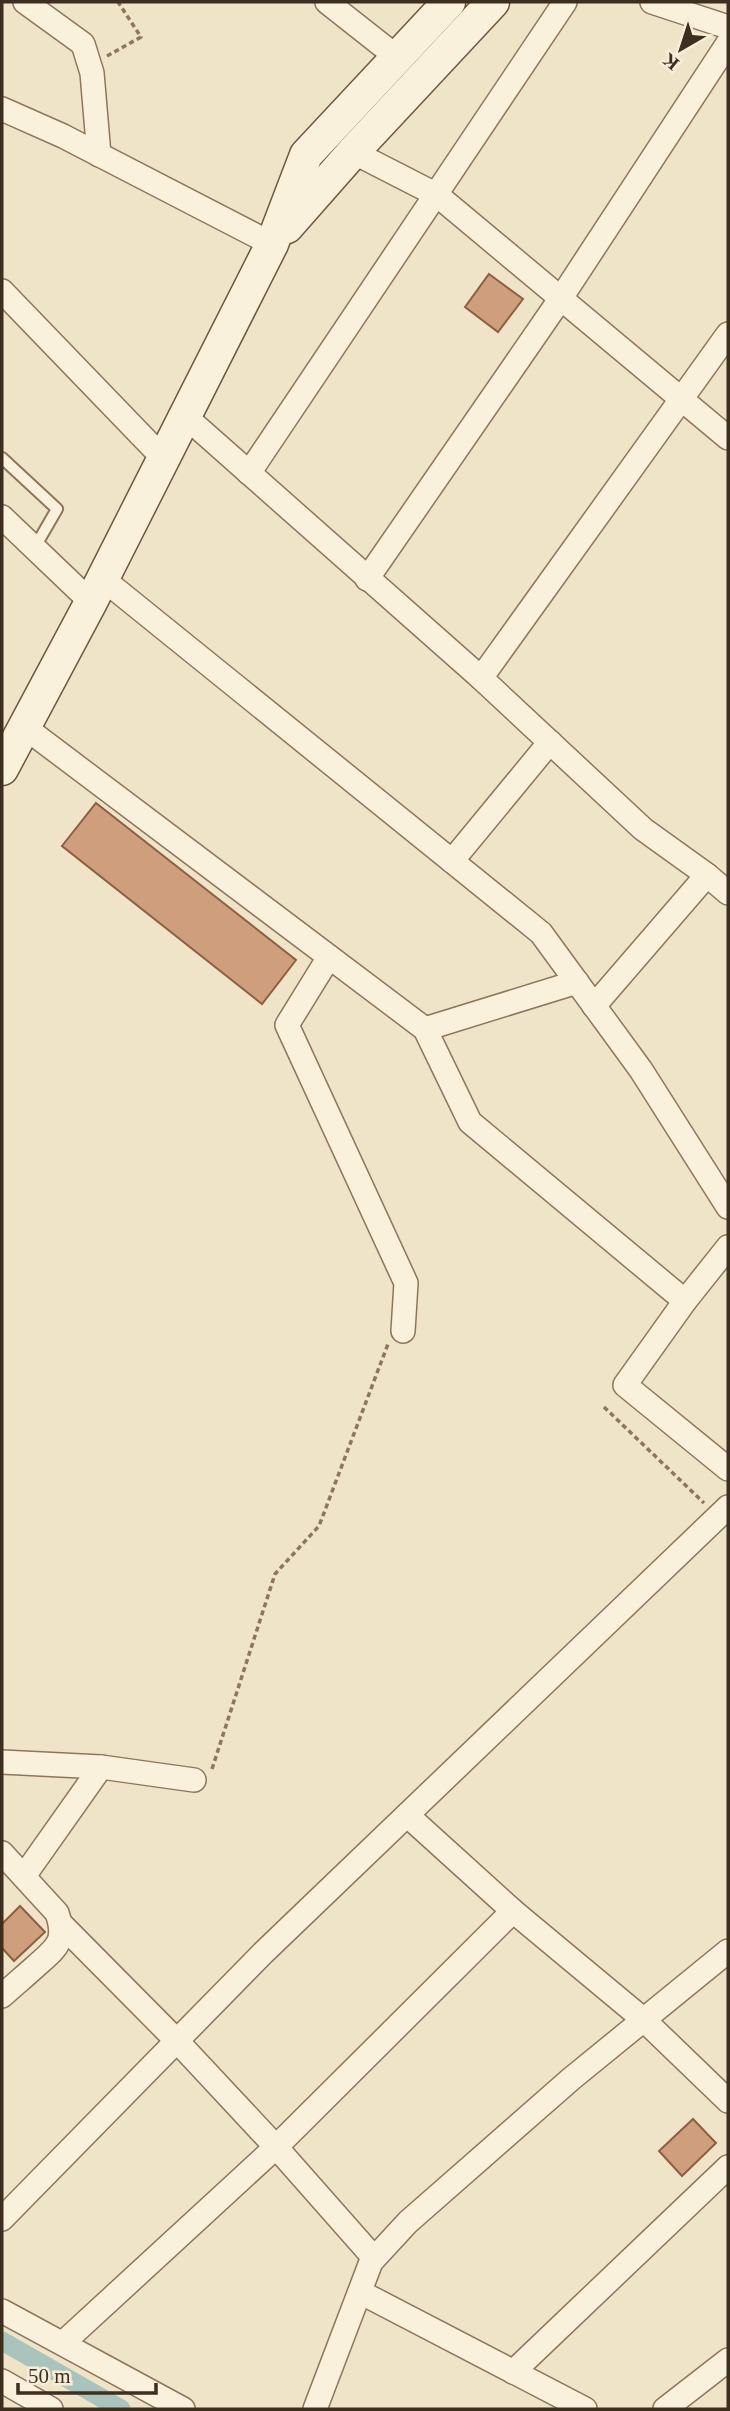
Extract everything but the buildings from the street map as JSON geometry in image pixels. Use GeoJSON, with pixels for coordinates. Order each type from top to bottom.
{"type":"FeatureCollection","features":[{"type":"Feature","properties":{"kind":"street"},"geometry":{"type":"LineString","coordinates":[[26,2],[83,44],[90,66],[99,155]]}},
{"type":"Feature","properties":{"kind":"street"},"geometry":{"type":"LineString","coordinates":[[327,2],[398,58]]}},
{"type":"Feature","properties":{"kind":"street"},"geometry":{"type":"LineString","coordinates":[[2,769],[97,591],[272,244],[306,155],[449,2]]}},
{"type":"Feature","properties":{"kind":"street"},"geometry":{"type":"LineString","coordinates":[[272,244],[353,152],[493,2]]}},
{"type":"Feature","properties":{"kind":"street"},"geometry":{"type":"LineString","coordinates":[[249,473],[565,2]]}},
{"type":"Feature","properties":{"kind":"street"},"geometry":{"type":"LineString","coordinates":[[652,2],[728,27]]}},
{"type":"Feature","properties":{"kind":"street"},"geometry":{"type":"LineString","coordinates":[[367,579],[561,298],[728,43]]}},
{"type":"Feature","properties":{"kind":"street"},"geometry":{"type":"LineString","coordinates":[[2,109],[99,155],[272,244]]}},
{"type":"Feature","properties":{"kind":"street"},"geometry":{"type":"LineString","coordinates":[[353,152],[436,195],[728,438]]}},
{"type":"Feature","properties":{"kind":"street"},"geometry":{"type":"LineString","coordinates":[[2,291],[164,459]]}},
{"type":"Feature","properties":{"kind":"street"},"geometry":{"type":"LineString","coordinates":[[481,678],[728,334]]}},
{"type":"Feature","properties":{"kind":"street"},"geometry":{"type":"LineString","coordinates":[[186,416],[481,678],[643,829],[728,893]]}},
{"type":"Feature","properties":{"kind":"street"},"geometry":{"type":"LineString","coordinates":[[2,517],[35,547],[97,591],[452,861],[541,933],[641,1070],[728,1208]]}},
{"type":"Feature","properties":{"kind":"street"},"geometry":{"type":"LineString","coordinates":[[23,726],[425,1029],[470,1122],[685,1301]]}},
{"type":"Feature","properties":{"kind":"street"},"geometry":{"type":"LineString","coordinates":[[452,861],[550,742]]}},
{"type":"Feature","properties":{"kind":"street"},"geometry":{"type":"LineString","coordinates":[[594,1006],[707,875]]}},
{"type":"Feature","properties":{"kind":"street"},"geometry":{"type":"LineString","coordinates":[[329,957],[287,1025],[406,1283],[403,1331]]}},
{"type":"Feature","properties":{"kind":"street"},"geometry":{"type":"LineString","coordinates":[[425,1029],[576,982]]}},
{"type":"Feature","properties":{"kind":"street"},"geometry":{"type":"LineString","coordinates":[[728,1247],[685,1301],[625,1385],[728,1469]]}},
{"type":"Feature","properties":{"kind":"street"},"geometry":{"type":"LineString","coordinates":[[2,2219],[263,1953],[725,1516]]}},
{"type":"Feature","properties":{"kind":"street"},"geometry":{"type":"LineString","coordinates":[[2,1762],[101,1767],[194,1780]]}},
{"type":"Feature","properties":{"kind":"street"},"geometry":{"type":"LineString","coordinates":[[24,1876],[101,1767]]}},
{"type":"Feature","properties":{"kind":"street"},"geometry":{"type":"LineString","coordinates":[[407,1815],[513,1911],[644,2020],[728,2101]]}},
{"type":"Feature","properties":{"kind":"street"},"geometry":{"type":"LineString","coordinates":[[2,1853],[57,1913],[61,1924],[61,1936],[50,1955],[2,1996]]}},
{"type":"Feature","properties":{"kind":"street"},"geometry":{"type":"LineString","coordinates":[[62,2343],[276,2147],[513,1911]]}},
{"type":"Feature","properties":{"kind":"street"},"geometry":{"type":"LineString","coordinates":[[61,1924],[177,2041],[374,2258]]}},
{"type":"Feature","properties":{"kind":"street"},"geometry":{"type":"LineString","coordinates":[[315,2409],[374,2258],[408,2222],[571,2078],[728,1951]]}},
{"type":"Feature","properties":{"kind":"street"},"geometry":{"type":"LineString","coordinates":[[513,2372],[728,2166]]}},
{"type":"Feature","properties":{"kind":"street"},"geometry":{"type":"LineString","coordinates":[[360,2292],[585,2409]]}},
{"type":"Feature","properties":{"kind":"street"},"geometry":{"type":"LineString","coordinates":[[2,2311],[183,2409]]}},
{"type":"Feature","properties":{"kind":"street"},"geometry":{"type":"LineString","coordinates":[[665,2409],[728,2360]]}},
{"type":"Feature","properties":{"kind":"street"},"geometry":{"type":"LineString","coordinates":[[2,2381],[51,2409]]}},
{"type":"Feature","properties":{"kind":"lane"},"geometry":{"type":"LineString","coordinates":[[2,458],[57,509],[35,547]]}},
{"type":"Feature","properties":{"kind":"path"},"geometry":{"type":"LineString","coordinates":[[90,66],[141,37],[118,2]]}},
{"type":"Feature","properties":{"kind":"path"},"geometry":{"type":"LineString","coordinates":[[194,1780],[209,1776],[275,1574],[319,1526],[388,1344],[403,1331]]}},
{"type":"Feature","properties":{"kind":"path"},"geometry":{"type":"LineString","coordinates":[[604,1408],[725,1516]]}},
{"type":"Feature","properties":{"kind":"waterway"},"geometry":{"type":"LineString","coordinates":[[2,2341],[121,2409]]}}]}
